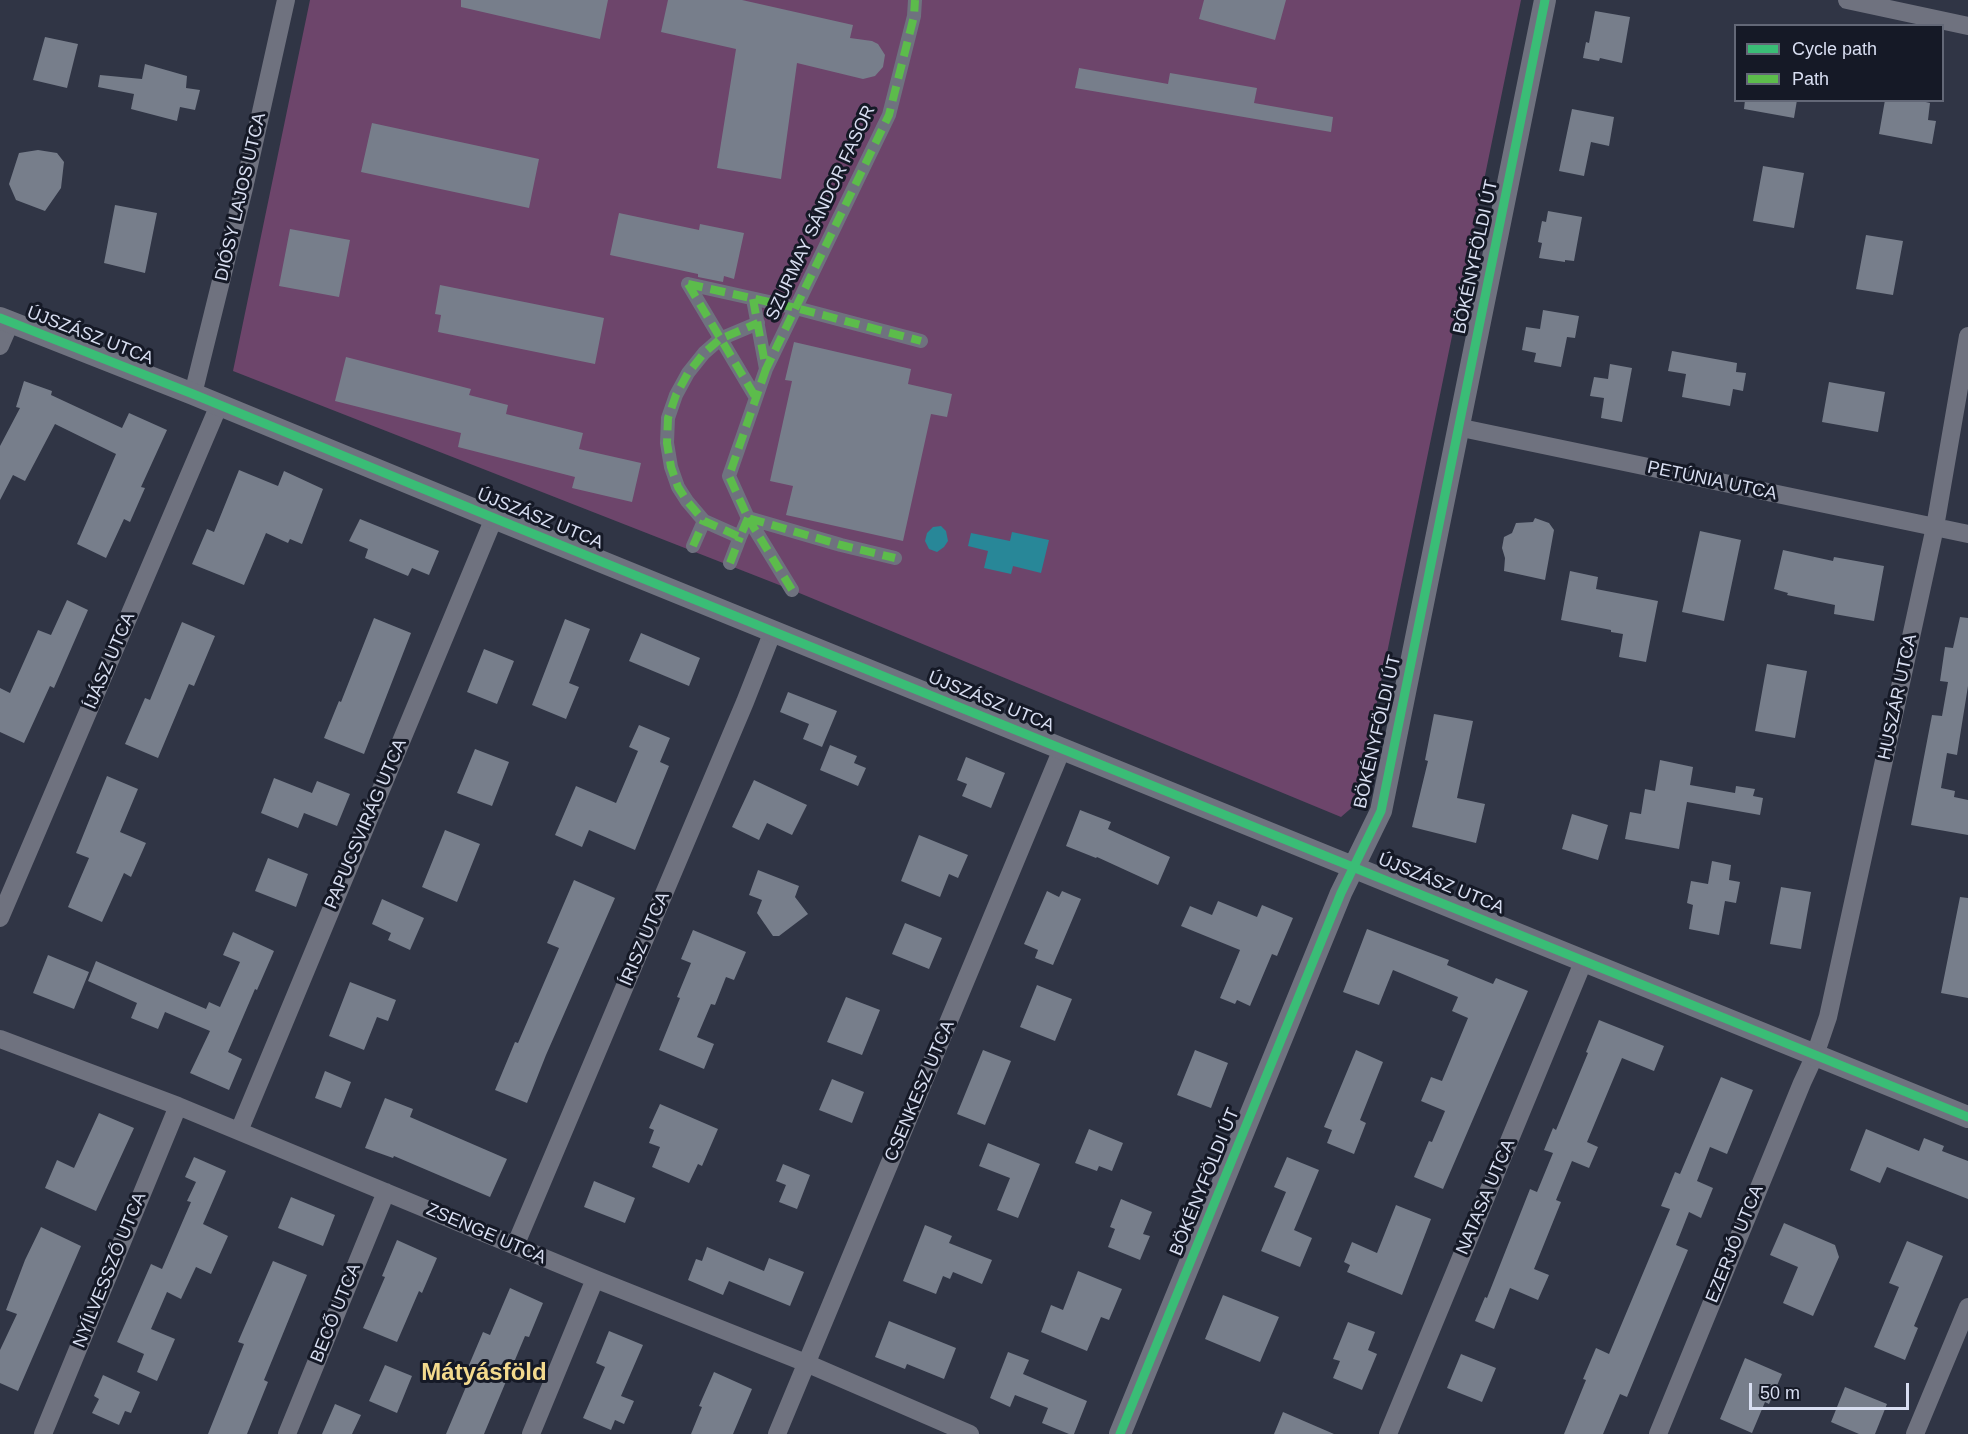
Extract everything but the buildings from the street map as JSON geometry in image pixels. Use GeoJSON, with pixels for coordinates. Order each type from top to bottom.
{"type":"FeatureCollection","features":[{"type":"Feature","properties":{"kind":"street","name":"DIÓSY LAJOS UTCA"},"geometry":{"type":"LineString","coordinates":[[193,394],[244,188],[286,0]]}},
{"type":"Feature","properties":{"kind":"street","name":"SZURMAY SÁNDOR FASOR"},"geometry":{"type":"LineString","coordinates":[[766,369],[889,115],[914,16],[915,0]]}},
{"type":"Feature","properties":{"kind":"street","name":"BÖKÉNYFÖLDI ÚT"},"geometry":{"type":"LineString","coordinates":[[1120,1434],[1341,893],[1381,811],[1545,0]]}},
{"type":"Feature","properties":{"kind":"street"},"geometry":{"type":"LineString","coordinates":[[1847,0],[1968,26]]}},
{"type":"Feature","properties":{"kind":"street"},"geometry":{"type":"LineString","coordinates":[[756,398],[688,284],[796,308],[921,341]]}},
{"type":"Feature","properties":{"kind":"street","name":"SZURMAY SÁNDOR FASOR"},"geometry":{"type":"LineString","coordinates":[[753,299],[766,369]]}},
{"type":"Feature","properties":{"kind":"street","name":"ÚJSZÁSZ UTCA"},"geometry":{"type":"LineString","coordinates":[[5,321],[193,394],[1968,1118]]}},
{"type":"Feature","properties":{"kind":"street"},"geometry":{"type":"LineString","coordinates":[[0,346],[5,321]]}},
{"type":"Feature","properties":{"kind":"street"},"geometry":{"type":"LineString","coordinates":[[740,537],[704,521],[678,487],[671,467],[667,443],[668,418],[676,395],[688,373],[704,353],[720,339],[758,323]]}},
{"type":"Feature","properties":{"kind":"street","name":"HUSZÁR UTCA"},"geometry":{"type":"LineString","coordinates":[[1815,1056],[1828,1017],[1935,527],[1968,336]]}},
{"type":"Feature","properties":{"kind":"street"},"geometry":{"type":"LineString","coordinates":[[766,369],[729,476],[748,518],[792,590]]}},
{"type":"Feature","properties":{"kind":"street","name":"ÍJÁSZ UTCA"},"geometry":{"type":"LineString","coordinates":[[0,918],[219,405]]}},
{"type":"Feature","properties":{"kind":"street","name":"PETÚNIA UTCA"},"geometry":{"type":"LineString","coordinates":[[1457,427],[1968,534]]}},
{"type":"Feature","properties":{"kind":"street","name":"PAPUCSVIRÁG UTCA"},"geometry":{"type":"LineString","coordinates":[[239,1131],[494,518]]}},
{"type":"Feature","properties":{"kind":"street"},"geometry":{"type":"LineString","coordinates":[[730,563],[748,518]]}},
{"type":"Feature","properties":{"kind":"street"},"geometry":{"type":"LineString","coordinates":[[748,518],[895,558]]}},
{"type":"Feature","properties":{"kind":"street"},"geometry":{"type":"LineString","coordinates":[[693,546],[704,521]]}},
{"type":"Feature","properties":{"kind":"street","name":"ÍRISZ UTCA"},"geometry":{"type":"LineString","coordinates":[[515,1246],[745,702],[772,631]]}},
{"type":"Feature","properties":{"kind":"street","name":"CSENKESZ UTCA"},"geometry":{"type":"LineString","coordinates":[[777,1434],[1062,749]]}},
{"type":"Feature","properties":{"kind":"street","name":"NATASA UTCA"},"geometry":{"type":"LineString","coordinates":[[1388,1434],[1584,960]]}},
{"type":"Feature","properties":{"kind":"street","name":"ZSENGE UTCA"},"geometry":{"type":"LineString","coordinates":[[0,1039],[178,1106],[806,1364],[970,1434]]}},
{"type":"Feature","properties":{"kind":"street","name":"EZERJÓ UTCA"},"geometry":{"type":"LineString","coordinates":[[1658,1434],[1815,1056]]}},
{"type":"Feature","properties":{"kind":"street","name":"NYÍLVESSZŐ UTCA"},"geometry":{"type":"LineString","coordinates":[[43,1434],[178,1106]]}},
{"type":"Feature","properties":{"kind":"street","name":"BECŐ UTCA"},"geometry":{"type":"LineString","coordinates":[[287,1434],[386,1192]]}},
{"type":"Feature","properties":{"kind":"street"},"geometry":{"type":"LineString","coordinates":[[531,1434],[595,1279]]}},
{"type":"Feature","properties":{"kind":"street"},"geometry":{"type":"LineString","coordinates":[[1915,1434],[1968,1307]]}},
{"type":"Feature","properties":{"kind":"shaded area"},"geometry":{"type":"Polygon","coordinates":[[[310,0],[1521,0],[1356,804],[1341,817],[792,590],[233,371],[310,0]]]}},
{"type":"Feature","properties":{"kind":"water"},"geometry":{"type":"Polygon","coordinates":[[[941,526],[946,531],[948,541],[937,552],[929,549],[925,541],[927,533],[933,527],[941,526]]]}},
{"type":"Feature","properties":{"kind":"water"},"geometry":{"type":"Polygon","coordinates":[[[1012,532],[1049,540],[1041,573],[1013,566],[1011,574],[984,568],[988,551],[968,546],[971,533],[1010,541],[1012,532]]]}},
{"type":"Feature","properties":{"kind":"marked path"},"geometry":{"type":"LineString","coordinates":[[753,299],[766,369],[889,115],[914,16],[915,0]]}},
{"type":"Feature","properties":{"kind":"marked path"},"geometry":{"type":"LineString","coordinates":[[688,284],[796,308],[921,341]]}},
{"type":"Feature","properties":{"kind":"marked path"},"geometry":{"type":"LineString","coordinates":[[688,284],[756,398]]}},
{"type":"Feature","properties":{"kind":"marked path"},"geometry":{"type":"LineString","coordinates":[[748,518],[740,537],[704,521],[687,501],[678,487],[671,467],[667,443],[668,418],[676,395],[688,373],[704,353],[720,339],[758,323]]}},
{"type":"Feature","properties":{"kind":"marked path"},"geometry":{"type":"LineString","coordinates":[[766,369],[729,476],[748,518],[895,558]]}},
{"type":"Feature","properties":{"kind":"marked path"},"geometry":{"type":"LineString","coordinates":[[748,518],[792,590]]}},
{"type":"Feature","properties":{"kind":"marked path"},"geometry":{"type":"LineString","coordinates":[[693,546],[704,521]]}},
{"type":"Feature","properties":{"kind":"marked path"},"geometry":{"type":"LineString","coordinates":[[730,563],[740,537]]}},
{"type":"Feature","properties":{"kind":"cycle path"},"geometry":{"type":"LineString","coordinates":[[1120,1434],[1341,893],[1381,811],[1545,0]]}},
{"type":"Feature","properties":{"kind":"cycle path"},"geometry":{"type":"LineString","coordinates":[[0,318],[193,394],[1968,1117]]}},
{"type":"Feature","properties":{"kind":"district","name":"Mátyásföld"},"geometry":{"type":"Point","coordinates":[484,1373]}}]}
